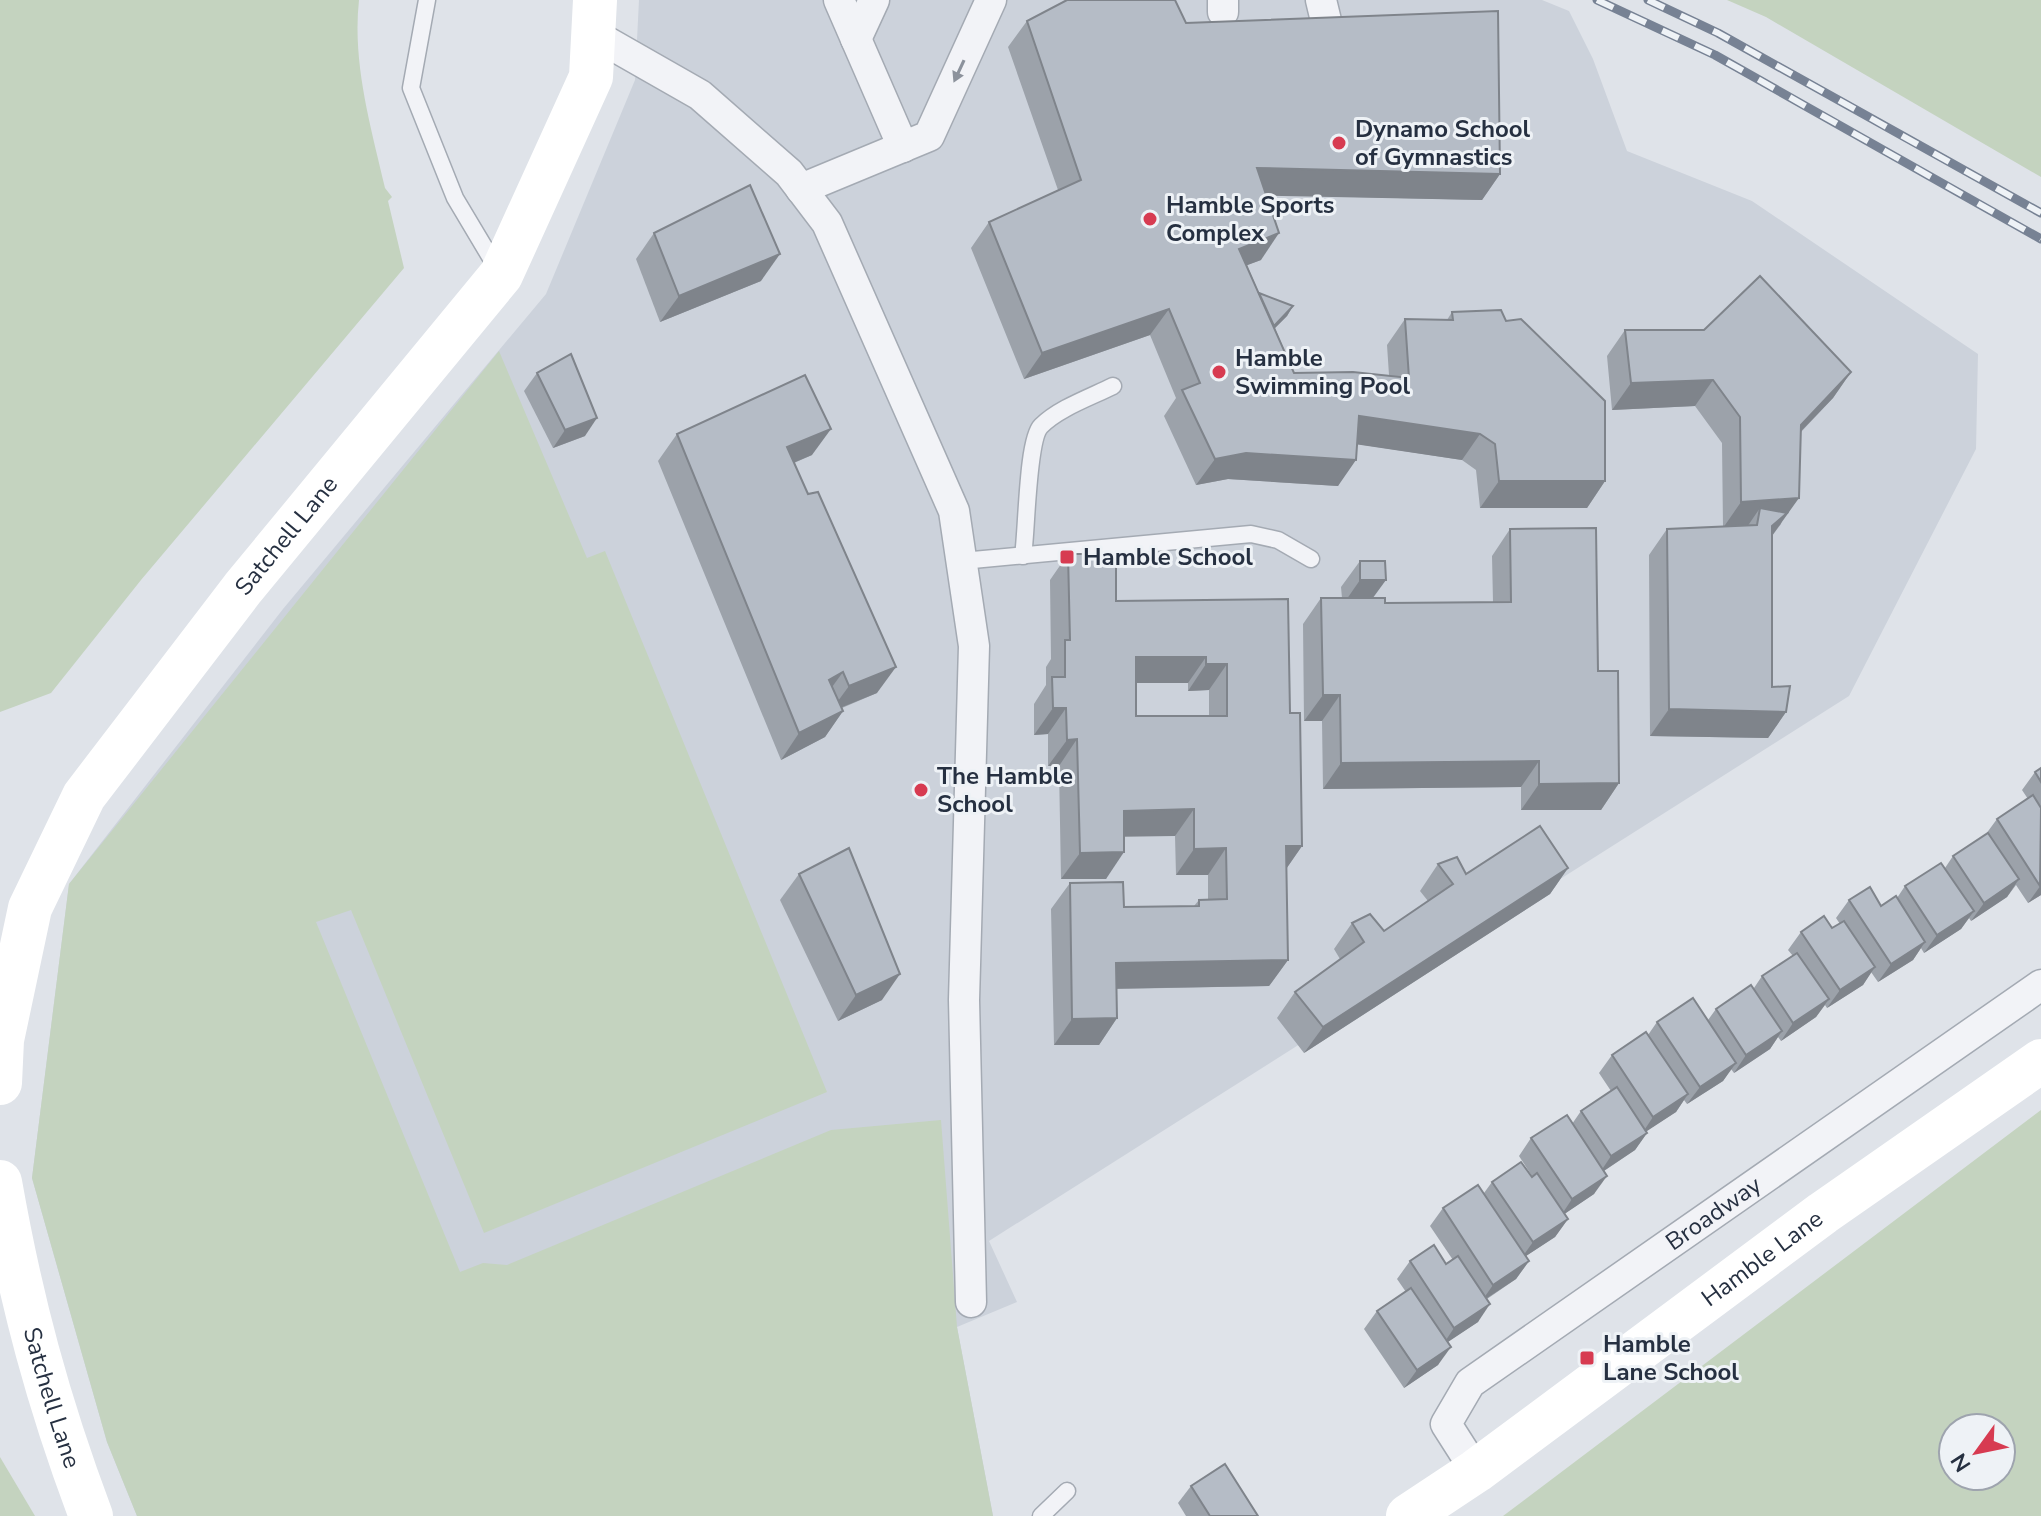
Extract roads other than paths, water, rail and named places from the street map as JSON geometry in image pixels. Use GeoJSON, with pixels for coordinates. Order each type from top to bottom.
{"type":"FeatureCollection","features":[{"type":"Feature","properties":{"kind":"street"},"geometry":{"type":"LineString","coordinates":[[839,0],[903,147]]}},
{"type":"Feature","properties":{"kind":"street"},"geometry":{"type":"LineString","coordinates":[[856,39],[874,0]]}},
{"type":"Feature","properties":{"kind":"street"},"geometry":{"type":"LineString","coordinates":[[801,189],[929,136],[991,0]]}},
{"type":"Feature","properties":{"kind":"street","name":"Satchell Lane"},"geometry":{"type":"LineString","coordinates":[[0,1083],[2,1040],[30,908],[84,796],[243,588],[501,275],[591,77],[594,17]]}},
{"type":"Feature","properties":{"kind":"street"},"geometry":{"type":"LineString","coordinates":[[594,17],[700,95],[789,173],[827,223],[954,511],[974,646],[964,1000],[971,1302]]}},
{"type":"Feature","properties":{"kind":"street","name":"Broadway"},"geometry":{"type":"LineString","coordinates":[[1476,1471],[1446,1424],[1470,1383],[2041,985]]}},
{"type":"Feature","properties":{"kind":"street","name":"Hamble Lane"},"geometry":{"type":"LineString","coordinates":[[1408,1516],[1476,1471],[1823,1213],[2041,1061]]}},
{"type":"Feature","properties":{"kind":"street","name":"Satchell Lane"},"geometry":{"type":"LineString","coordinates":[[0,1182],[19,1291],[56,1423],[91,1516]]}},
{"type":"Feature","properties":{"kind":"lane"},"geometry":{"type":"LineString","coordinates":[[427,0],[411,88],[455,198],[501,275]]}},
{"type":"Feature","properties":{"kind":"lane"},"geometry":{"type":"LineString","coordinates":[[1023,556],[1031,449],[1037,430],[1054,416],[1113,386]]}},
{"type":"Feature","properties":{"kind":"lane"},"geometry":{"type":"LineString","coordinates":[[962,561],[1251,534],[1278,540],[1311,559]]}},
{"type":"Feature","properties":{"kind":"lane"},"geometry":{"type":"LineString","coordinates":[[1041,1516],[1067,1491]]}},
{"type":"Feature","properties":{"kind":"railway"},"geometry":{"type":"LineString","coordinates":[[1597,0],[1715,55],[2041,239]]}},
{"type":"Feature","properties":{"kind":"railway"},"geometry":{"type":"LineString","coordinates":[[1648,0],[1718,33],[2041,213]]}},
{"type":"Feature","properties":{"kind":"place","name":"Dynamo School of Gymnastics"},"geometry":{"type":"Point","coordinates":[1339,143]}},
{"type":"Feature","properties":{"kind":"place","name":"Hamble Sports Complex"},"geometry":{"type":"Point","coordinates":[1150,219]}},
{"type":"Feature","properties":{"kind":"place","name":"Hamble Swimming Pool"},"geometry":{"type":"Point","coordinates":[1219,372]}},
{"type":"Feature","properties":{"kind":"place","name":"Hamble School"},"geometry":{"type":"Point","coordinates":[1067,557]}},
{"type":"Feature","properties":{"kind":"place","name":"The Hamble School"},"geometry":{"type":"Point","coordinates":[921,790]}},
{"type":"Feature","properties":{"kind":"place","name":"Hamble Lane School"},"geometry":{"type":"Point","coordinates":[1587,1358]}}]}
